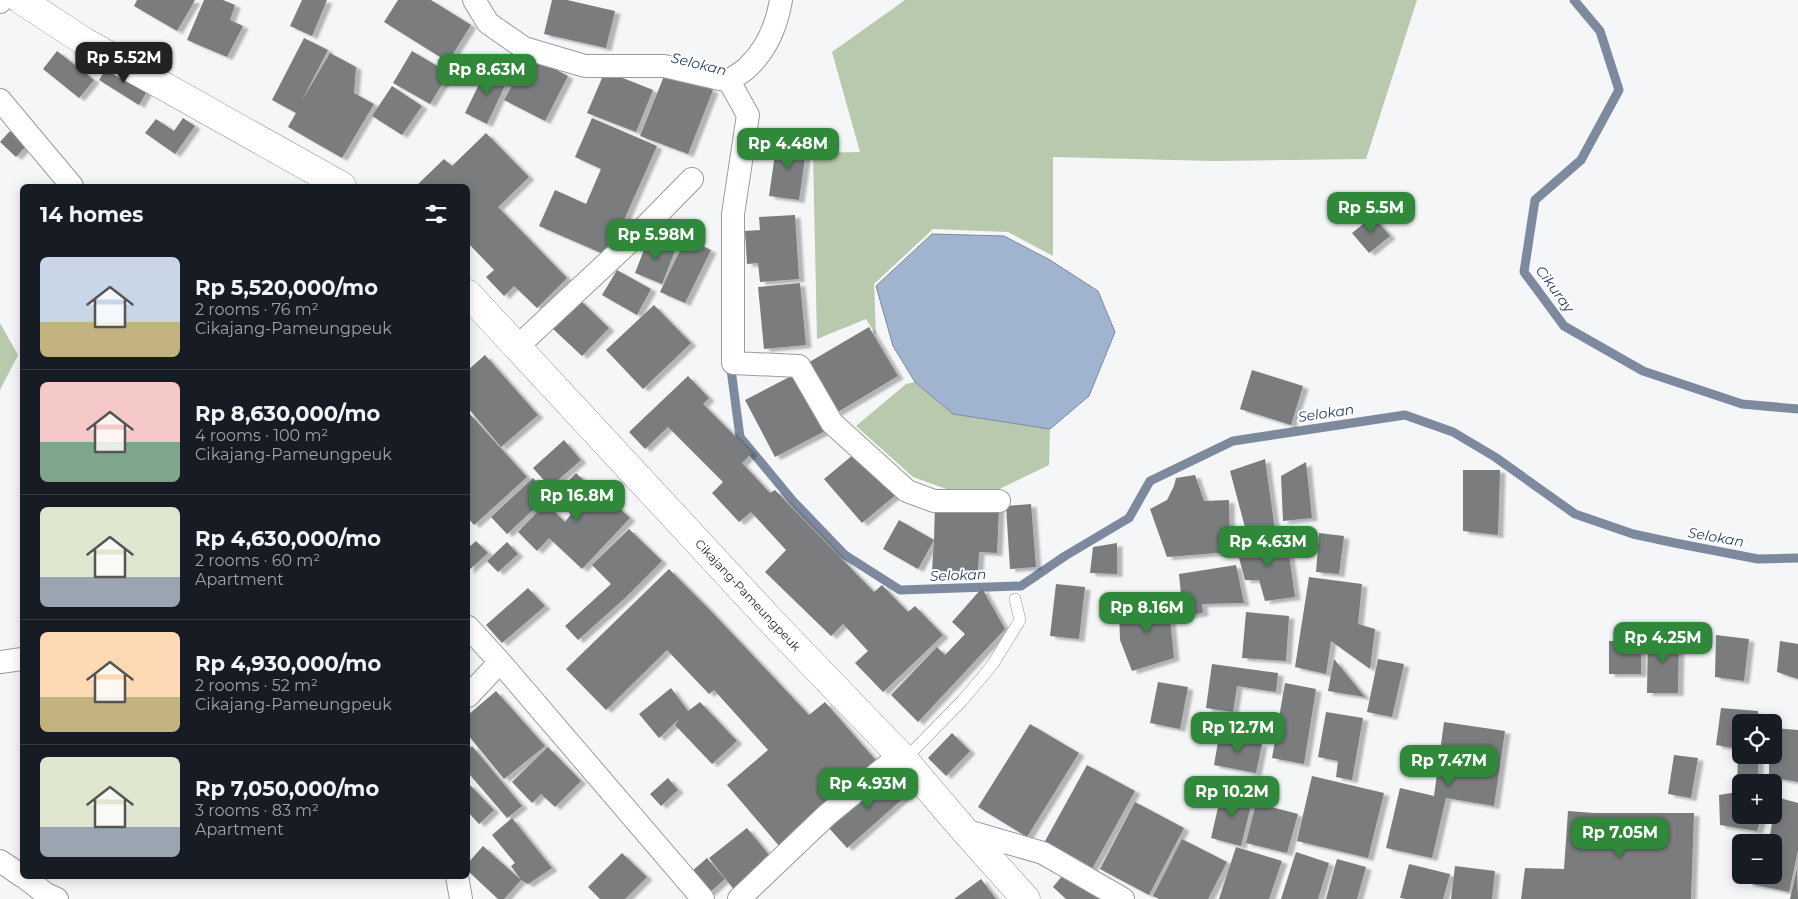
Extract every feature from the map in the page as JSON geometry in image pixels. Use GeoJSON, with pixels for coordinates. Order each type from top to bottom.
{"type":"FeatureCollection","features":[{"type":"Feature","properties":{"kind":"main road"},"geometry":{"type":"LineString","coordinates":[[21,0],[84,42],[338,184]]}},
{"type":"Feature","properties":{"kind":"main road","name":"Cikajang-Pameungpeuk"},"geometry":{"type":"LineString","coordinates":[[470,296],[774,624],[902,757],[1026,899]]}},
{"type":"Feature","properties":{"kind":"street"},"geometry":{"type":"LineString","coordinates":[[474,0],[488,23],[524,48],[585,66],[664,66],[729,81],[748,115],[733,214],[733,363],[799,366],[832,423],[907,492],[934,501],[999,500]]}},
{"type":"Feature","properties":{"kind":"street"},"geometry":{"type":"LineString","coordinates":[[729,81],[748,67],[767,42],[778,17],[781,0]]}},
{"type":"Feature","properties":{"kind":"street"},"geometry":{"type":"LineString","coordinates":[[0,100],[70,184]]}},
{"type":"Feature","properties":{"kind":"street"},"geometry":{"type":"LineString","coordinates":[[517,347],[636,236],[692,179]]}},
{"type":"Feature","properties":{"kind":"street"},"geometry":{"type":"LineString","coordinates":[[470,629],[703,899]]}},
{"type":"Feature","properties":{"kind":"street"},"geometry":{"type":"LineString","coordinates":[[0,662],[20,660]]}},
{"type":"Feature","properties":{"kind":"street"},"geometry":{"type":"LineString","coordinates":[[470,694],[500,662]]}},
{"type":"Feature","properties":{"kind":"street"},"geometry":{"type":"LineString","coordinates":[[738,899],[827,815],[902,757]]}},
{"type":"Feature","properties":{"kind":"street"},"geometry":{"type":"LineString","coordinates":[[964,830],[1043,853],[1123,899]]}},
{"type":"Feature","properties":{"kind":"street"},"geometry":{"type":"LineString","coordinates":[[0,861],[20,874]]}},
{"type":"Feature","properties":{"kind":"street"},"geometry":{"type":"LineString","coordinates":[[27,879],[46,894],[57,899]]}},
{"type":"Feature","properties":{"kind":"street"},"geometry":{"type":"LineString","coordinates":[[458,879],[462,899]]}},
{"type":"Feature","properties":{"kind":"lane"},"geometry":{"type":"LineString","coordinates":[[902,757],[962,701],[993,664],[1020,620],[1015,599]]}},
{"type":"Feature","properties":{"kind":"green space"},"geometry":{"type":"Polygon","coordinates":[[[905,0],[1417,0],[1366,159],[1214,161],[1053,157],[1053,256],[1008,232],[933,229],[874,284],[876,335],[866,319],[817,339],[813,153],[860,152],[832,52],[905,0]]]}},
{"type":"Feature","properties":{"kind":"green space"},"geometry":{"type":"Polygon","coordinates":[[[0,323],[18,355],[0,390],[0,323]]]}},
{"type":"Feature","properties":{"kind":"green space"},"geometry":{"type":"Polygon","coordinates":[[[915,382],[953,414],[1050,429],[1049,465],[977,500],[913,477],[856,426],[906,384],[915,382]]]}},
{"type":"Feature","properties":{"kind":"water"},"geometry":{"type":"Polygon","coordinates":[[[932,234],[1004,236],[1050,260],[1098,291],[1115,332],[1089,396],[1050,429],[953,414],[915,382],[893,346],[876,286],[932,234]]]}},
{"type":"Feature","properties":{"kind":"building"},"geometry":{"type":"Polygon","coordinates":[[[137,0],[195,0],[177,31],[134,6],[137,0]]]}},
{"type":"Feature","properties":{"kind":"building"},"geometry":{"type":"Polygon","coordinates":[[[204,0],[223,0],[235,5],[230,20],[243,26],[227,57],[187,40],[204,0]]]}},
{"type":"Feature","properties":{"kind":"building"},"geometry":{"type":"Polygon","coordinates":[[[302,0],[327,0],[312,36],[290,26],[302,0]]]}},
{"type":"Feature","properties":{"kind":"building"},"geometry":{"type":"Polygon","coordinates":[[[398,0],[431,0],[471,25],[448,62],[384,22],[398,0]]]}},
{"type":"Feature","properties":{"kind":"building"},"geometry":{"type":"Polygon","coordinates":[[[552,0],[567,0],[615,11],[606,48],[544,34],[552,0]]]}},
{"type":"Feature","properties":{"kind":"building"},"geometry":{"type":"Polygon","coordinates":[[[304,38],[328,50],[301,102],[330,53],[356,67],[354,93],[374,104],[342,158],[288,127],[296,113],[272,100],[304,38]]]}},
{"type":"Feature","properties":{"kind":"building"},"geometry":{"type":"Polygon","coordinates":[[[57,51],[94,80],[79,98],[43,69],[57,51]]]}},
{"type":"Feature","properties":{"kind":"building"},"geometry":{"type":"Polygon","coordinates":[[[412,51],[449,73],[430,104],[393,83],[412,51]]]}},
{"type":"Feature","properties":{"kind":"building"},"geometry":{"type":"Polygon","coordinates":[[[528,55],[568,76],[545,121],[504,100],[528,55]]]}},
{"type":"Feature","properties":{"kind":"building"},"geometry":{"type":"Polygon","coordinates":[[[110,63],[149,88],[139,105],[99,80],[110,63]]]}},
{"type":"Feature","properties":{"kind":"building"},"geometry":{"type":"Polygon","coordinates":[[[487,68],[508,79],[487,124],[465,113],[487,68]]]}},
{"type":"Feature","properties":{"kind":"building"},"geometry":{"type":"Polygon","coordinates":[[[605,71],[653,90],[636,132],[587,113],[605,71]]]}},
{"type":"Feature","properties":{"kind":"building"},"geometry":{"type":"Polygon","coordinates":[[[666,71],[713,90],[688,154],[640,136],[666,71]]]}},
{"type":"Feature","properties":{"kind":"building"},"geometry":{"type":"Polygon","coordinates":[[[392,86],[422,106],[402,135],[372,116],[392,86]]]}},
{"type":"Feature","properties":{"kind":"building"},"geometry":{"type":"Polygon","coordinates":[[[183,118],[195,126],[175,154],[145,133],[156,119],[174,131],[183,118]]]}},
{"type":"Feature","properties":{"kind":"building"},"geometry":{"type":"Polygon","coordinates":[[[592,118],[657,146],[608,256],[539,226],[555,190],[586,204],[601,169],[575,157],[592,118]]]}},
{"type":"Feature","properties":{"kind":"building"},"geometry":{"type":"Polygon","coordinates":[[[10,131],[26,146],[16,157],[0,142],[10,131]]]}},
{"type":"Feature","properties":{"kind":"building"},"geometry":{"type":"Polygon","coordinates":[[[486,133],[529,177],[498,207],[567,278],[537,308],[514,286],[504,296],[486,277],[494,270],[470,245],[470,184],[418,184],[444,159],[452,166],[486,133]]]}},
{"type":"Feature","properties":{"kind":"building"},"geometry":{"type":"Polygon","coordinates":[[[777,140],[807,144],[799,200],[769,196],[777,140]]]}},
{"type":"Feature","properties":{"kind":"building"},"geometry":{"type":"Polygon","coordinates":[[[795,215],[799,279],[760,282],[758,263],[747,264],[745,231],[760,230],[759,217],[795,215]]]}},
{"type":"Feature","properties":{"kind":"building"},"geometry":{"type":"Polygon","coordinates":[[[1373,216],[1390,236],[1369,253],[1352,233],[1373,216]]]}},
{"type":"Feature","properties":{"kind":"building"},"geometry":{"type":"Polygon","coordinates":[[[649,237],[676,248],[662,284],[635,273],[649,237]]]}},
{"type":"Feature","properties":{"kind":"building"},"geometry":{"type":"Polygon","coordinates":[[[686,238],[711,250],[685,303],[660,292],[686,238]]]}},
{"type":"Feature","properties":{"kind":"building"},"geometry":{"type":"Polygon","coordinates":[[[617,270],[651,289],[637,315],[602,295],[617,270]]]}},
{"type":"Feature","properties":{"kind":"building"},"geometry":{"type":"Polygon","coordinates":[[[800,283],[806,345],[764,349],[758,287],[800,283]]]}},
{"type":"Feature","properties":{"kind":"building"},"geometry":{"type":"Polygon","coordinates":[[[579,299],[609,328],[582,356],[552,328],[579,299]]]}},
{"type":"Feature","properties":{"kind":"building"},"geometry":{"type":"Polygon","coordinates":[[[654,305],[691,343],[643,389],[606,350],[654,305]]]}},
{"type":"Feature","properties":{"kind":"building"},"geometry":{"type":"Polygon","coordinates":[[[869,327],[898,376],[836,413],[806,364],[869,327]]]}},
{"type":"Feature","properties":{"kind":"building"},"geometry":{"type":"Polygon","coordinates":[[[485,355],[538,415],[501,447],[470,410],[470,368],[485,355]]]}},
{"type":"Feature","properties":{"kind":"building"},"geometry":{"type":"Polygon","coordinates":[[[1252,370],[1303,386],[1291,425],[1240,409],[1252,370]]]}},
{"type":"Feature","properties":{"kind":"building"},"geometry":{"type":"Polygon","coordinates":[[[799,372],[829,429],[775,457],[745,400],[799,372]]]}},
{"type":"Feature","properties":{"kind":"building"},"geometry":{"type":"Polygon","coordinates":[[[688,376],[709,398],[703,404],[752,453],[742,463],[770,493],[775,490],[874,592],[882,585],[908,612],[915,606],[943,635],[883,692],[855,663],[868,651],[843,624],[831,636],[765,572],[786,550],[751,512],[739,522],[712,493],[723,482],[668,427],[645,449],[629,432],[688,376]]]}},
{"type":"Feature","properties":{"kind":"building"},"geometry":{"type":"Polygon","coordinates":[[[470,414],[527,477],[474,525],[470,520],[470,414]]]}},
{"type":"Feature","properties":{"kind":"building"},"geometry":{"type":"Polygon","coordinates":[[[564,440],[581,460],[550,487],[533,468],[564,440]]]}},
{"type":"Feature","properties":{"kind":"building"},"geometry":{"type":"Polygon","coordinates":[[[860,449],[898,493],[862,523],[824,479],[860,449]]]}},
{"type":"Feature","properties":{"kind":"building"},"geometry":{"type":"Polygon","coordinates":[[[1265,459],[1275,530],[1247,535],[1230,471],[1265,459]]]}},
{"type":"Feature","properties":{"kind":"building"},"geometry":{"type":"Polygon","coordinates":[[[1306,462],[1312,518],[1283,521],[1281,476],[1306,462]]]}},
{"type":"Feature","properties":{"kind":"building"},"geometry":{"type":"Polygon","coordinates":[[[1463,470],[1500,470],[1498,535],[1463,531],[1463,470]]]}},
{"type":"Feature","properties":{"kind":"building"},"geometry":{"type":"Polygon","coordinates":[[[576,473],[594,490],[597,487],[630,518],[582,569],[549,538],[537,551],[518,532],[546,503],[565,522],[571,514],[552,498],[576,473]]]}},
{"type":"Feature","properties":{"kind":"building"},"geometry":{"type":"Polygon","coordinates":[[[1195,475],[1204,501],[1229,500],[1230,552],[1167,557],[1150,509],[1167,500],[1176,478],[1195,475]]]}},
{"type":"Feature","properties":{"kind":"building"},"geometry":{"type":"Polygon","coordinates":[[[533,478],[549,495],[507,534],[491,517],[533,478]]]}},
{"type":"Feature","properties":{"kind":"building"},"geometry":{"type":"Polygon","coordinates":[[[1031,504],[1036,567],[1010,569],[1006,506],[1031,504]]]}},
{"type":"Feature","properties":{"kind":"building"},"geometry":{"type":"Polygon","coordinates":[[[935,505],[999,508],[997,553],[979,552],[978,572],[932,571],[935,505]]]}},
{"type":"Feature","properties":{"kind":"building"},"geometry":{"type":"Polygon","coordinates":[[[899,520],[934,540],[918,569],[883,549],[899,520]]]}},
{"type":"Feature","properties":{"kind":"building"},"geometry":{"type":"Polygon","coordinates":[[[629,529],[662,561],[625,598],[578,640],[565,626],[611,584],[592,565],[629,529]]]}},
{"type":"Feature","properties":{"kind":"building"},"geometry":{"type":"Polygon","coordinates":[[[1319,533],[1344,536],[1339,574],[1316,572],[1319,533]]]}},
{"type":"Feature","properties":{"kind":"building"},"geometry":{"type":"Polygon","coordinates":[[[476,541],[488,553],[470,569],[470,546],[476,541]]]}},
{"type":"Feature","properties":{"kind":"building"},"geometry":{"type":"Polygon","coordinates":[[[1287,541],[1295,597],[1265,601],[1259,580],[1245,580],[1235,543],[1287,541]]]}},
{"type":"Feature","properties":{"kind":"building"},"geometry":{"type":"Polygon","coordinates":[[[507,542],[518,554],[498,572],[487,561],[507,542]]]}},
{"type":"Feature","properties":{"kind":"building"},"geometry":{"type":"Polygon","coordinates":[[[1117,543],[1117,574],[1090,573],[1093,547],[1117,543]]]}},
{"type":"Feature","properties":{"kind":"building"},"geometry":{"type":"Polygon","coordinates":[[[1236,565],[1244,603],[1202,604],[1203,613],[1183,616],[1179,574],[1236,565]]]}},
{"type":"Feature","properties":{"kind":"building"},"geometry":{"type":"Polygon","coordinates":[[[669,569],[809,715],[825,702],[879,764],[780,847],[727,785],[768,750],[714,690],[709,694],[667,650],[606,710],[566,669],[669,569]]]}},
{"type":"Feature","properties":{"kind":"building"},"geometry":{"type":"Polygon","coordinates":[[[1309,577],[1362,584],[1358,624],[1375,629],[1370,669],[1331,641],[1326,674],[1295,667],[1309,577]]]}},
{"type":"Feature","properties":{"kind":"building"},"geometry":{"type":"Polygon","coordinates":[[[1056,584],[1085,587],[1079,639],[1050,636],[1056,584]]]}},
{"type":"Feature","properties":{"kind":"building"},"geometry":{"type":"Polygon","coordinates":[[[528,588],[545,606],[502,643],[486,625],[528,588]]]}},
{"type":"Feature","properties":{"kind":"building"},"geometry":{"type":"Polygon","coordinates":[[[982,588],[1005,629],[918,722],[891,695],[937,647],[945,655],[965,634],[952,622],[982,588]]]}},
{"type":"Feature","properties":{"kind":"building"},"geometry":{"type":"Polygon","coordinates":[[[1168,600],[1174,658],[1132,671],[1120,640],[1119,610],[1168,600]]]}},
{"type":"Feature","properties":{"kind":"building"},"geometry":{"type":"Polygon","coordinates":[[[1246,612],[1289,616],[1286,661],[1242,658],[1246,612]]]}},
{"type":"Feature","properties":{"kind":"building"},"geometry":{"type":"Polygon","coordinates":[[[1648,634],[1679,634],[1678,693],[1647,693],[1648,634]]]}},
{"type":"Feature","properties":{"kind":"building"},"geometry":{"type":"Polygon","coordinates":[[[1716,635],[1749,639],[1744,681],[1715,677],[1716,635]]]}},
{"type":"Feature","properties":{"kind":"building"},"geometry":{"type":"Polygon","coordinates":[[[1641,640],[1641,674],[1609,674],[1609,641],[1641,640]]]}},
{"type":"Feature","properties":{"kind":"building"},"geometry":{"type":"Polygon","coordinates":[[[1780,641],[1798,644],[1798,679],[1777,672],[1780,641]]]}},
{"type":"Feature","properties":{"kind":"building"},"geometry":{"type":"Polygon","coordinates":[[[1334,659],[1365,697],[1328,691],[1334,659]]]}},
{"type":"Feature","properties":{"kind":"building"},"geometry":{"type":"Polygon","coordinates":[[[1378,659],[1404,664],[1392,717],[1367,712],[1378,659]]]}},
{"type":"Feature","properties":{"kind":"building"},"geometry":{"type":"Polygon","coordinates":[[[1212,664],[1278,673],[1276,692],[1237,686],[1233,712],[1206,708],[1212,664]]]}},
{"type":"Feature","properties":{"kind":"building"},"geometry":{"type":"Polygon","coordinates":[[[1158,682],[1188,687],[1180,729],[1150,723],[1158,682]]]}},
{"type":"Feature","properties":{"kind":"building"},"geometry":{"type":"Polygon","coordinates":[[[1285,683],[1316,689],[1304,764],[1272,758],[1285,683]]]}},
{"type":"Feature","properties":{"kind":"building"},"geometry":{"type":"Polygon","coordinates":[[[671,688],[688,711],[700,702],[737,741],[712,764],[675,725],[679,719],[659,738],[639,714],[671,688]]]}},
{"type":"Feature","properties":{"kind":"building"},"geometry":{"type":"Polygon","coordinates":[[[496,691],[545,746],[504,779],[470,737],[470,713],[496,691]]]}},
{"type":"Feature","properties":{"kind":"building"},"geometry":{"type":"Polygon","coordinates":[[[1721,708],[1758,711],[1758,714],[1732,714],[1732,748],[1716,745],[1721,708]]]}},
{"type":"Feature","properties":{"kind":"building"},"geometry":{"type":"Polygon","coordinates":[[[1326,712],[1363,718],[1352,780],[1336,777],[1338,761],[1318,757],[1326,712]]]}},
{"type":"Feature","properties":{"kind":"building"},"geometry":{"type":"Polygon","coordinates":[[[1444,722],[1505,731],[1494,806],[1446,798],[1432,858],[1386,848],[1400,788],[1434,796],[1444,722]]]}},
{"type":"Feature","properties":{"kind":"building"},"geometry":{"type":"Polygon","coordinates":[[[1030,724],[1079,753],[1027,837],[978,807],[1030,724]]]}},
{"type":"Feature","properties":{"kind":"building"},"geometry":{"type":"Polygon","coordinates":[[[1782,729],[1798,730],[1798,782],[1782,779],[1782,774],[1769,774],[1769,764],[1782,764],[1782,729]]]}},
{"type":"Feature","properties":{"kind":"building"},"geometry":{"type":"Polygon","coordinates":[[[952,733],[970,751],[946,776],[928,758],[952,733]]]}},
{"type":"Feature","properties":{"kind":"building"},"geometry":{"type":"Polygon","coordinates":[[[1219,736],[1262,744],[1256,773],[1214,765],[1219,736]]]}},
{"type":"Feature","properties":{"kind":"building"},"geometry":{"type":"Polygon","coordinates":[[[472,746],[522,806],[507,818],[470,775],[470,748],[472,746]]]}},
{"type":"Feature","properties":{"kind":"building"},"geometry":{"type":"Polygon","coordinates":[[[548,747],[581,781],[555,807],[541,794],[532,803],[512,782],[548,747]]]}},
{"type":"Feature","properties":{"kind":"building"},"geometry":{"type":"Polygon","coordinates":[[[1674,755],[1698,758],[1691,798],[1668,794],[1674,755]]]}},
{"type":"Feature","properties":{"kind":"building"},"geometry":{"type":"Polygon","coordinates":[[[1738,764],[1758,764],[1758,774],[1737,774],[1738,764]]]}},
{"type":"Feature","properties":{"kind":"building"},"geometry":{"type":"Polygon","coordinates":[[[1087,765],[1135,791],[1092,869],[1044,843],[1087,765]]]}},
{"type":"Feature","properties":{"kind":"building"},"geometry":{"type":"Polygon","coordinates":[[[889,772],[908,794],[847,848],[828,827],[889,772]]]}},
{"type":"Feature","properties":{"kind":"building"},"geometry":{"type":"Polygon","coordinates":[[[1312,776],[1384,793],[1368,858],[1297,841],[1312,776]]]}},
{"type":"Feature","properties":{"kind":"building"},"geometry":{"type":"Polygon","coordinates":[[[668,778],[678,790],[661,806],[650,794],[668,778]]]}},
{"type":"Feature","properties":{"kind":"building"},"geometry":{"type":"Polygon","coordinates":[[[470,785],[494,810],[479,824],[470,814],[470,785]]]}},
{"type":"Feature","properties":{"kind":"building"},"geometry":{"type":"Polygon","coordinates":[[[1222,790],[1253,797],[1241,846],[1211,838],[1222,790]]]}},
{"type":"Feature","properties":{"kind":"building"},"geometry":{"type":"Polygon","coordinates":[[[1732,793],[1732,824],[1759,824],[1757,831],[1720,825],[1719,795],[1732,793]]]}},
{"type":"Feature","properties":{"kind":"building"},"geometry":{"type":"Polygon","coordinates":[[[1782,799],[1798,803],[1798,850],[1789,892],[1752,884],[1782,884],[1782,834],[1770,834],[1772,824],[1782,824],[1782,799]]]}},
{"type":"Feature","properties":{"kind":"building"},"geometry":{"type":"Polygon","coordinates":[[[1135,802],[1184,828],[1149,895],[1100,869],[1135,802]]]}},
{"type":"Feature","properties":{"kind":"building"},"geometry":{"type":"Polygon","coordinates":[[[1256,803],[1298,814],[1287,853],[1246,843],[1256,803]]]}},
{"type":"Feature","properties":{"kind":"building"},"geometry":{"type":"Polygon","coordinates":[[[1568,811],[1594,813],[1694,813],[1691,899],[1521,899],[1525,868],[1564,869],[1568,811]]]}},
{"type":"Feature","properties":{"kind":"building"},"geometry":{"type":"Polygon","coordinates":[[[512,818],[552,868],[528,884],[521,880],[511,866],[515,863],[492,835],[512,818]]]}},
{"type":"Feature","properties":{"kind":"building"},"geometry":{"type":"Polygon","coordinates":[[[747,828],[774,861],[735,891],[709,858],[747,828]]]}},
{"type":"Feature","properties":{"kind":"building"},"geometry":{"type":"Polygon","coordinates":[[[1182,839],[1227,862],[1208,899],[1159,899],[1153,896],[1182,839]]]}},
{"type":"Feature","properties":{"kind":"building"},"geometry":{"type":"Polygon","coordinates":[[[483,846],[521,880],[504,899],[498,899],[470,873],[470,861],[483,846]]]}},
{"type":"Feature","properties":{"kind":"building"},"geometry":{"type":"Polygon","coordinates":[[[1236,847],[1282,861],[1269,899],[1219,899],[1236,847]]]}},
{"type":"Feature","properties":{"kind":"building"},"geometry":{"type":"Polygon","coordinates":[[[1296,852],[1329,863],[1318,899],[1281,899],[1296,852]]]}},
{"type":"Feature","properties":{"kind":"building"},"geometry":{"type":"Polygon","coordinates":[[[622,853],[647,877],[625,899],[600,899],[588,887],[622,853]]]}},
{"type":"Feature","properties":{"kind":"building"},"geometry":{"type":"Polygon","coordinates":[[[707,858],[725,879],[709,893],[691,872],[707,858]]]}},
{"type":"Feature","properties":{"kind":"building"},"geometry":{"type":"Polygon","coordinates":[[[1337,859],[1366,867],[1357,899],[1326,899],[1337,859]]]}},
{"type":"Feature","properties":{"kind":"building"},"geometry":{"type":"Polygon","coordinates":[[[1409,864],[1450,874],[1443,899],[1400,898],[1409,864]]]}},
{"type":"Feature","properties":{"kind":"building"},"geometry":{"type":"Polygon","coordinates":[[[1455,866],[1495,871],[1492,899],[1451,899],[1455,866]]]}},
{"type":"Feature","properties":{"kind":"building"},"geometry":{"type":"Polygon","coordinates":[[[1797,869],[1798,899],[1790,899],[1797,869]]]}},
{"type":"Feature","properties":{"kind":"building"},"geometry":{"type":"Polygon","coordinates":[[[1067,870],[1109,899],[1066,899],[1053,887],[1067,870]]]}},
{"type":"Feature","properties":{"kind":"building"},"geometry":{"type":"Polygon","coordinates":[[[981,879],[996,899],[954,899],[981,879]]]}},
{"type":"Feature","properties":{"kind":"waterway","name":"Cikuray"},"geometry":{"type":"LineString","coordinates":[[1574,0],[1600,31],[1619,90],[1581,160],[1535,200],[1524,272],[1564,326],[1643,371],[1742,404],[1798,409]]}},
{"type":"Feature","properties":{"kind":"waterway","name":"Selokan"},"geometry":{"type":"LineString","coordinates":[[730,362],[740,437],[793,501],[845,555],[900,590],[1021,586],[1065,556],[1129,518],[1150,481],[1233,441],[1405,415],[1453,432],[1495,457],[1575,514],[1633,534],[1675,543],[1758,559],[1798,558]]}}]}
